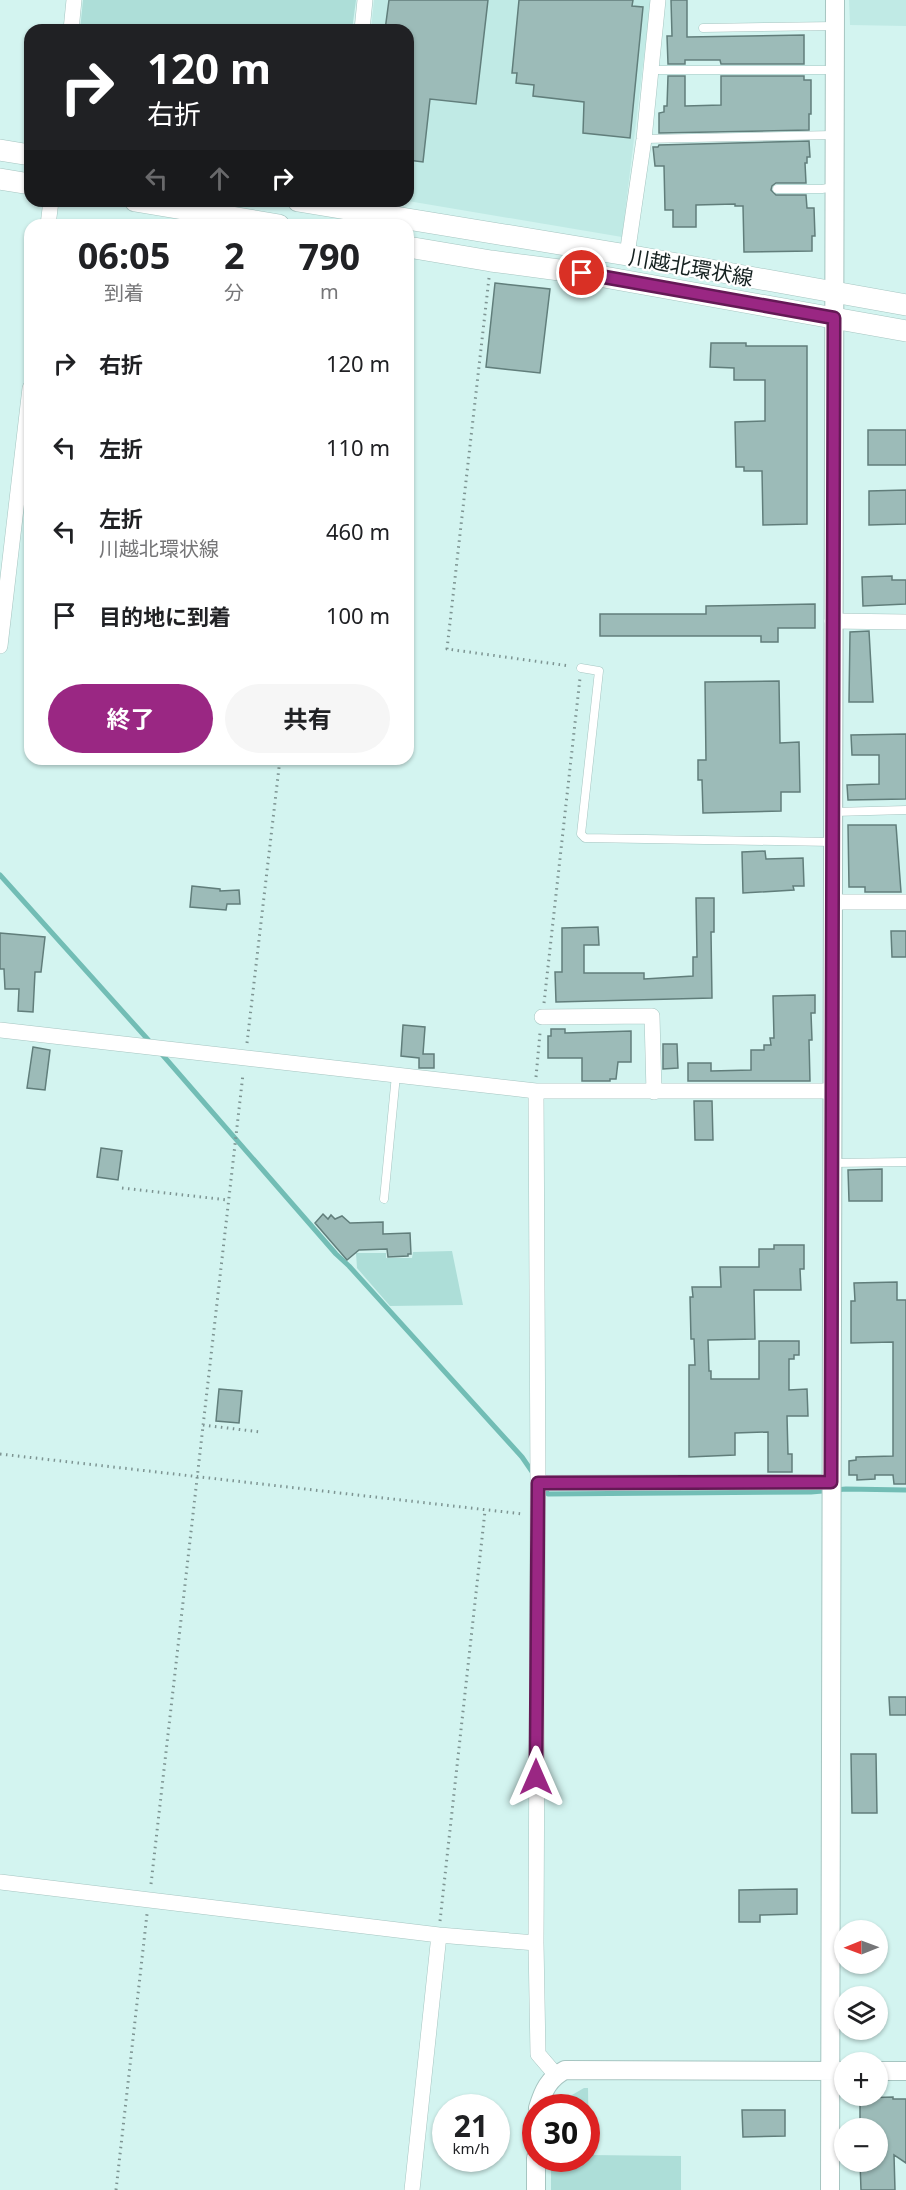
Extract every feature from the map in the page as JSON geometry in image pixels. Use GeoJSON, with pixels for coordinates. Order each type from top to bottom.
{"type":"FeatureCollection","features":[{"type":"Feature","properties":{"kind":"main road"},"geometry":{"type":"LineString","coordinates":[[0,150],[24,154]]}},
{"type":"Feature","properties":{"kind":"main road"},"geometry":{"type":"LineString","coordinates":[[0,179],[24,183]]}},
{"type":"Feature","properties":{"kind":"main road"},"geometry":{"type":"LineString","coordinates":[[171,207],[243,219]]}},
{"type":"Feature","properties":{"kind":"main road","name":"川越北環状線"},"geometry":{"type":"LineString","coordinates":[[353,207],[906,304]]}},
{"type":"Feature","properties":{"kind":"main road","name":"川越北環状線"},"geometry":{"type":"LineString","coordinates":[[414,248],[582,273],[906,331]]}},
{"type":"Feature","properties":{"kind":"street"},"geometry":{"type":"LineString","coordinates":[[71,24],[74,0]]}},
{"type":"Feature","properties":{"kind":"street"},"geometry":{"type":"LineString","coordinates":[[363,24],[365,0]]}},
{"type":"Feature","properties":{"kind":"street"},"geometry":{"type":"LineString","coordinates":[[627,255],[644,139],[658,0]]}},
{"type":"Feature","properties":{"kind":"street"},"geometry":{"type":"LineString","coordinates":[[835,0],[831,1490],[837,2052]]}},
{"type":"Feature","properties":{"kind":"street"},"geometry":{"type":"LineString","coordinates":[[0,646],[2,603],[24,434]]}},
{"type":"Feature","properties":{"kind":"street"},"geometry":{"type":"LineString","coordinates":[[832,621],[906,622]]}},
{"type":"Feature","properties":{"kind":"street"},"geometry":{"type":"LineString","coordinates":[[833,902],[906,902]]}},
{"type":"Feature","properties":{"kind":"street"},"geometry":{"type":"LineString","coordinates":[[542,1017],[652,1016],[654,1092]]}},
{"type":"Feature","properties":{"kind":"street"},"geometry":{"type":"LineString","coordinates":[[0,1030],[536,1091],[833,1091]]}},
{"type":"Feature","properties":{"kind":"street"},"geometry":{"type":"LineString","coordinates":[[536,1091],[538,2054],[556,2075]]}},
{"type":"Feature","properties":{"kind":"street"},"geometry":{"type":"LineString","coordinates":[[538,1483],[831,1490]]}},
{"type":"Feature","properties":{"kind":"street"},"geometry":{"type":"LineString","coordinates":[[0,1882],[439,1935],[536,1943]]}},
{"type":"Feature","properties":{"kind":"street"},"geometry":{"type":"LineString","coordinates":[[412,2190],[439,1935]]}},
{"type":"Feature","properties":{"kind":"street"},"geometry":{"type":"LineString","coordinates":[[542,2094],[556,2075],[565,2070],[834,2071]]}},
{"type":"Feature","properties":{"kind":"street"},"geometry":{"type":"LineString","coordinates":[[888,2071],[906,2071]]}},
{"type":"Feature","properties":{"kind":"street"},"geometry":{"type":"LineString","coordinates":[[830,2190],[835,2106]]}},
{"type":"Feature","properties":{"kind":"street"},"geometry":{"type":"LineString","coordinates":[[536,2172],[536,2190]]}},
{"type":"Feature","properties":{"kind":"lane"},"geometry":{"type":"LineString","coordinates":[[703,27],[835,26]]}},
{"type":"Feature","properties":{"kind":"lane"},"geometry":{"type":"LineString","coordinates":[[651,70],[834,70]]}},
{"type":"Feature","properties":{"kind":"lane"},"geometry":{"type":"LineString","coordinates":[[644,139],[833,135]]}},
{"type":"Feature","properties":{"kind":"lane"},"geometry":{"type":"LineString","coordinates":[[777,189],[833,187]]}},
{"type":"Feature","properties":{"kind":"lane"},"geometry":{"type":"LineString","coordinates":[[581,668],[599,671],[581,834],[585,838],[833,842]]}},
{"type":"Feature","properties":{"kind":"lane"},"geometry":{"type":"LineString","coordinates":[[833,812],[906,810]]}},
{"type":"Feature","properties":{"kind":"lane"},"geometry":{"type":"LineString","coordinates":[[384,1199],[396,1075]]}},
{"type":"Feature","properties":{"kind":"lane"},"geometry":{"type":"LineString","coordinates":[[832,1163],[906,1162]]}},
{"type":"Feature","properties":{"kind":"path"},"geometry":{"type":"LineString","coordinates":[[491,261],[447,649],[581,668],[542,1017],[536,1091]]}},
{"type":"Feature","properties":{"kind":"path"},"geometry":{"type":"LineString","coordinates":[[116,2190],[279,765]]}},
{"type":"Feature","properties":{"kind":"path"},"geometry":{"type":"LineString","coordinates":[[122,1188],[228,1200]]}},
{"type":"Feature","properties":{"kind":"path"},"geometry":{"type":"LineString","coordinates":[[203,1425],[260,1432]]}},
{"type":"Feature","properties":{"kind":"path"},"geometry":{"type":"LineString","coordinates":[[0,1454],[536,1515]]}},
{"type":"Feature","properties":{"kind":"path"},"geometry":{"type":"LineString","coordinates":[[439,1935],[485,1511]]}},
{"type":"Feature","properties":{"kind":"shaded area"},"geometry":{"type":"Polygon","coordinates":[[[83,0],[356,0],[353,24],[81,24],[83,0]]]}},
{"type":"Feature","properties":{"kind":"shaded area"},"geometry":{"type":"Polygon","coordinates":[[[374,0],[651,0],[622,237],[414,202],[414,24],[372,24],[374,0]]]}},
{"type":"Feature","properties":{"kind":"shaded area"},"geometry":{"type":"Polygon","coordinates":[[[849,0],[906,0],[906,26],[850,25],[849,0]]]}},
{"type":"Feature","properties":{"kind":"shaded area"},"geometry":{"type":"Polygon","coordinates":[[[452,1251],[463,1305],[390,1306],[357,1268],[356,1253],[386,1253],[386,1258],[412,1258],[413,1252],[452,1251]]]}},
{"type":"Feature","properties":{"kind":"shaded area"},"geometry":{"type":"Polygon","coordinates":[[[584,2088],[588,2088],[588,2094],[574,2094],[584,2088]]]}},
{"type":"Feature","properties":{"kind":"shaded area"},"geometry":{"type":"Polygon","coordinates":[[[600,2155],[681,2156],[681,2190],[551,2190],[551,2172],[600,2172],[600,2155]]]}},
{"type":"Feature","properties":{"kind":"building"},"geometry":{"type":"Polygon","coordinates":[[[389,0],[488,0],[476,104],[430,99],[423,162],[414,161],[414,24],[386,24],[389,0]]]}},
{"type":"Feature","properties":{"kind":"building"},"geometry":{"type":"Polygon","coordinates":[[[519,0],[633,0],[632,6],[643,7],[630,138],[583,133],[584,102],[533,96],[534,85],[516,83],[517,73],[512,73],[519,0]]]}},
{"type":"Feature","properties":{"kind":"building"},"geometry":{"type":"Polygon","coordinates":[[[671,0],[687,0],[687,37],[804,35],[804,64],[721,64],[720,60],[685,60],[685,64],[668,64],[667,36],[672,36],[671,0]]]}},
{"type":"Feature","properties":{"kind":"building"},"geometry":{"type":"Polygon","coordinates":[[[668,76],[685,76],[685,106],[721,105],[721,76],[804,76],[804,80],[811,80],[809,130],[659,133],[659,113],[664,112],[664,106],[667,106],[668,76]]]}},
{"type":"Feature","properties":{"kind":"building"},"geometry":{"type":"Polygon","coordinates":[[[809,141],[810,157],[807,157],[807,163],[805,163],[806,183],[776,183],[771,190],[776,195],[806,195],[807,208],[814,208],[815,236],[812,236],[812,251],[744,252],[743,206],[735,206],[735,204],[696,205],[696,227],[673,227],[673,210],[665,210],[664,166],[655,166],[653,147],[809,141]]]}},
{"type":"Feature","properties":{"kind":"building"},"geometry":{"type":"Polygon","coordinates":[[[495,283],[550,289],[540,373],[486,367],[495,283]]]}},
{"type":"Feature","properties":{"kind":"building"},"geometry":{"type":"Polygon","coordinates":[[[711,343],[746,343],[746,346],[807,346],[807,524],[763,525],[762,471],[744,471],[744,467],[736,467],[735,422],[765,421],[765,380],[734,380],[734,368],[710,367],[711,343]]]}},
{"type":"Feature","properties":{"kind":"building"},"geometry":{"type":"Polygon","coordinates":[[[868,430],[906,430],[906,465],[868,465],[868,430]]]}},
{"type":"Feature","properties":{"kind":"building"},"geometry":{"type":"Polygon","coordinates":[[[906,490],[906,524],[869,525],[869,491],[906,490]]]}},
{"type":"Feature","properties":{"kind":"building"},"geometry":{"type":"Polygon","coordinates":[[[892,576],[892,580],[906,580],[906,604],[863,606],[862,577],[892,576]]]}},
{"type":"Feature","properties":{"kind":"building"},"geometry":{"type":"Polygon","coordinates":[[[815,604],[815,628],[778,628],[778,642],[761,642],[761,636],[600,636],[600,614],[706,614],[706,606],[815,604]]]}},
{"type":"Feature","properties":{"kind":"building"},"geometry":{"type":"Polygon","coordinates":[[[869,631],[873,702],[849,702],[850,632],[869,631]]]}},
{"type":"Feature","properties":{"kind":"building"},"geometry":{"type":"Polygon","coordinates":[[[779,681],[780,743],[799,742],[800,792],[781,792],[781,811],[703,813],[702,780],[698,780],[698,760],[706,760],[705,682],[779,681]]]}},
{"type":"Feature","properties":{"kind":"building"},"geometry":{"type":"Polygon","coordinates":[[[906,734],[906,799],[848,800],[847,785],[879,784],[879,755],[852,755],[851,735],[906,734]]]}},
{"type":"Feature","properties":{"kind":"building"},"geometry":{"type":"Polygon","coordinates":[[[848,825],[896,825],[901,892],[865,892],[865,887],[849,887],[848,825]]]}},
{"type":"Feature","properties":{"kind":"building"},"geometry":{"type":"Polygon","coordinates":[[[765,851],[766,859],[803,858],[804,886],[793,886],[794,890],[743,893],[742,852],[765,851]]]}},
{"type":"Feature","properties":{"kind":"building"},"geometry":{"type":"Polygon","coordinates":[[[192,886],[220,889],[220,891],[239,890],[240,904],[227,904],[226,910],[190,907],[192,886]]]}},
{"type":"Feature","properties":{"kind":"building"},"geometry":{"type":"Polygon","coordinates":[[[696,898],[714,898],[714,932],[711,932],[712,998],[556,1002],[555,972],[562,972],[562,928],[598,927],[599,945],[584,945],[584,973],[644,973],[644,979],[693,976],[693,957],[697,957],[696,898]]]}},
{"type":"Feature","properties":{"kind":"building"},"geometry":{"type":"Polygon","coordinates":[[[891,931],[906,931],[906,957],[892,957],[891,931]]]}},
{"type":"Feature","properties":{"kind":"building"},"geometry":{"type":"Polygon","coordinates":[[[0,933],[45,937],[41,972],[35,972],[33,1012],[18,1011],[19,989],[5,989],[4,969],[0,969],[0,933]]]}},
{"type":"Feature","properties":{"kind":"building"},"geometry":{"type":"Polygon","coordinates":[[[815,995],[815,1013],[811,1013],[812,1040],[809,1040],[810,1081],[688,1081],[688,1063],[711,1063],[711,1071],[751,1070],[751,1050],[764,1050],[764,1045],[771,1045],[770,1038],[774,1038],[773,996],[815,995]]]}},
{"type":"Feature","properties":{"kind":"building"},"geometry":{"type":"Polygon","coordinates":[[[403,1025],[425,1027],[423,1054],[434,1054],[434,1068],[419,1068],[419,1058],[401,1056],[403,1025]]]}},
{"type":"Feature","properties":{"kind":"building"},"geometry":{"type":"Polygon","coordinates":[[[551,1029],[565,1029],[565,1033],[631,1031],[631,1062],[618,1062],[616,1079],[582,1081],[582,1058],[548,1058],[548,1036],[551,1036],[551,1029]]]}},
{"type":"Feature","properties":{"kind":"building"},"geometry":{"type":"Polygon","coordinates":[[[663,1044],[677,1044],[678,1068],[663,1069],[663,1044]]]}},
{"type":"Feature","properties":{"kind":"building"},"geometry":{"type":"Polygon","coordinates":[[[33,1047],[50,1050],[45,1090],[27,1088],[33,1047]]]}},
{"type":"Feature","properties":{"kind":"building"},"geometry":{"type":"Polygon","coordinates":[[[694,1101],[712,1101],[713,1140],[695,1140],[694,1101]]]}},
{"type":"Feature","properties":{"kind":"building"},"geometry":{"type":"Polygon","coordinates":[[[101,1148],[122,1151],[118,1180],[97,1177],[101,1148]]]}},
{"type":"Feature","properties":{"kind":"building"},"geometry":{"type":"Polygon","coordinates":[[[882,1169],[882,1201],[849,1201],[848,1170],[882,1169]]]}},
{"type":"Feature","properties":{"kind":"building"},"geometry":{"type":"Polygon","coordinates":[[[323,1214],[328,1219],[331,1215],[335,1219],[342,1216],[350,1223],[383,1222],[383,1234],[410,1233],[411,1254],[388,1257],[387,1249],[359,1250],[347,1260],[315,1223],[323,1214]]]}},
{"type":"Feature","properties":{"kind":"building"},"geometry":{"type":"Polygon","coordinates":[[[774,1245],[804,1245],[804,1269],[800,1269],[801,1290],[754,1290],[755,1339],[708,1340],[709,1371],[711,1371],[711,1379],[759,1379],[759,1341],[799,1341],[799,1355],[794,1355],[794,1359],[789,1359],[789,1390],[807,1389],[808,1416],[787,1416],[788,1454],[792,1454],[792,1472],[768,1472],[768,1432],[735,1433],[735,1455],[689,1457],[689,1365],[695,1365],[694,1339],[691,1339],[690,1297],[693,1297],[692,1287],[721,1287],[720,1267],[759,1267],[759,1249],[774,1249],[774,1245]]]}},
{"type":"Feature","properties":{"kind":"building"},"geometry":{"type":"Polygon","coordinates":[[[897,1282],[897,1300],[906,1300],[906,1484],[894,1484],[893,1475],[875,1475],[875,1479],[857,1480],[857,1475],[849,1475],[849,1461],[856,1460],[856,1457],[893,1456],[893,1342],[851,1343],[851,1301],[855,1301],[854,1283],[897,1282]]]}},
{"type":"Feature","properties":{"kind":"building"},"geometry":{"type":"Polygon","coordinates":[[[219,1389],[242,1391],[239,1423],[216,1421],[219,1389]]]}},
{"type":"Feature","properties":{"kind":"building"},"geometry":{"type":"Polygon","coordinates":[[[889,1697],[906,1697],[906,1715],[890,1715],[889,1697]]]}},
{"type":"Feature","properties":{"kind":"building"},"geometry":{"type":"Polygon","coordinates":[[[851,1754],[876,1754],[877,1813],[852,1813],[851,1754]]]}},
{"type":"Feature","properties":{"kind":"building"},"geometry":{"type":"Polygon","coordinates":[[[797,1889],[797,1914],[760,1915],[760,1922],[739,1922],[739,1890],[797,1889]]]}},
{"type":"Feature","properties":{"kind":"building"},"geometry":{"type":"Polygon","coordinates":[[[888,2097],[906,2099],[906,2163],[894,2155],[895,2190],[861,2190],[860,2172],[888,2172],[888,2118],[860,2118],[860,2106],[888,2106],[888,2097]]]}},
{"type":"Feature","properties":{"kind":"building"},"geometry":{"type":"Polygon","coordinates":[[[742,2110],[785,2110],[785,2136],[743,2137],[742,2110]]]}},
{"type":"Feature","properties":{"kind":"waterway"},"geometry":{"type":"LineString","coordinates":[[0,875],[151,1043]]}},
{"type":"Feature","properties":{"kind":"waterway"},"geometry":{"type":"LineString","coordinates":[[160,1052],[336,1254],[522,1457],[533,1473]]}},
{"type":"Feature","properties":{"kind":"waterway"},"geometry":{"type":"LineString","coordinates":[[542,1486],[548,1494],[906,1490]]}},
{"type":"Feature","properties":{"kind":"route"},"geometry":{"type":"LineString","coordinates":[[536,1777],[538,1483],[831,1482],[834,318],[582,273]]}}]}
